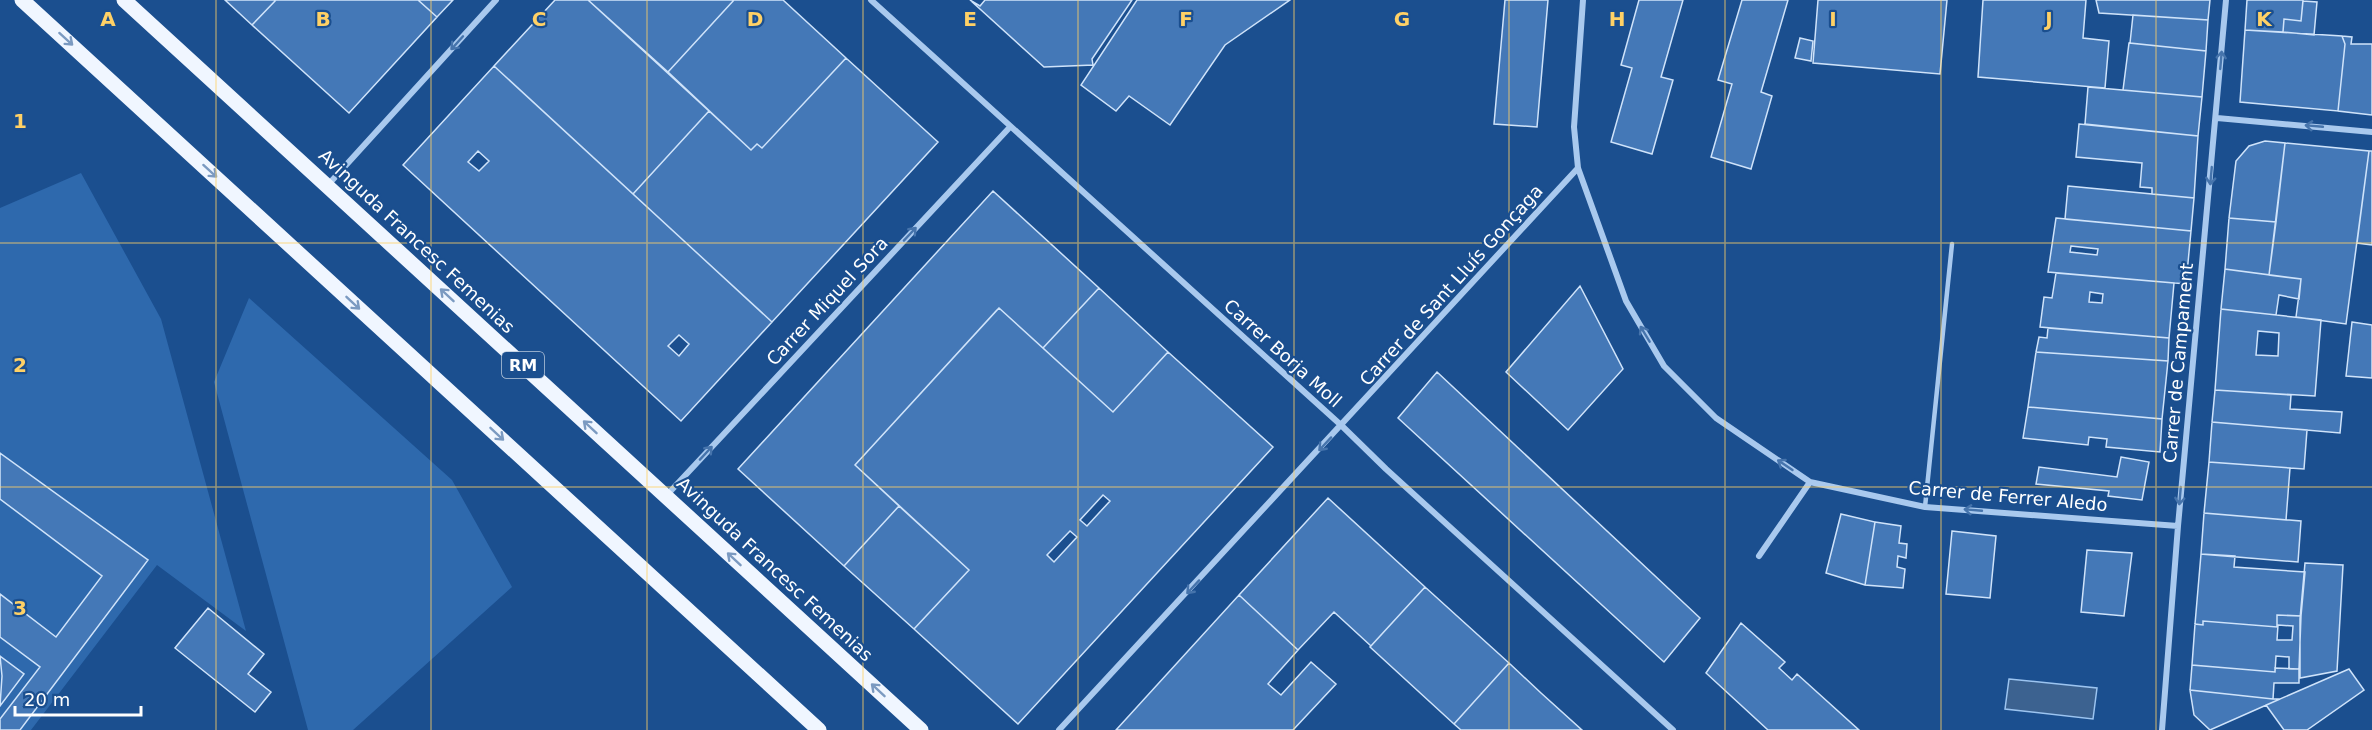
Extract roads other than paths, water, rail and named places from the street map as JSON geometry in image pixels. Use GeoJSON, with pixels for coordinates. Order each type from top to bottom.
{"type":"FeatureCollection","features":[{"type":"Feature","properties":{"kind":"main road"},"geometry":{"type":"LineString","coordinates":[[22,0],[819,730]]}},
{"type":"Feature","properties":{"kind":"main road","name":"Avinguda Francesc Femenias"},"geometry":{"type":"LineString","coordinates":[[124,0],[921,730]]}},
{"type":"Feature","properties":{"kind":"street"},"geometry":{"type":"LineString","coordinates":[[327,186],[496,0]]}},
{"type":"Feature","properties":{"kind":"street","name":"Carrer Borja Moll"},"geometry":{"type":"LineString","coordinates":[[871,0],[1342,426],[1673,730]]}},
{"type":"Feature","properties":{"kind":"street"},"geometry":{"type":"LineString","coordinates":[[1578,168],[1574,127],[1583,0]]}},
{"type":"Feature","properties":{"kind":"street","name":"Carrer de Campament"},"geometry":{"type":"LineString","coordinates":[[2162,730],[2178,526],[2226,0]]}},
{"type":"Feature","properties":{"kind":"street"},"geometry":{"type":"LineString","coordinates":[[2217,118],[2372,132]]}},
{"type":"Feature","properties":{"kind":"street","name":"Carrer Miquel Sora"},"geometry":{"type":"LineString","coordinates":[[666,496],[1010,127]]}},
{"type":"Feature","properties":{"kind":"street","name":"Carrer de Sant Lluís Gonçaga"},"geometry":{"type":"LineString","coordinates":[[1059,730],[1578,168]]}},
{"type":"Feature","properties":{"kind":"street","name":"Carrer de Ferrer Aledo"},"geometry":{"type":"LineString","coordinates":[[1578,168],[1626,301],[1664,366],[1716,418],[1810,482],[1925,507],[2178,526]]}},
{"type":"Feature","properties":{"kind":"street"},"geometry":{"type":"LineString","coordinates":[[1759,556],[1810,482]]}},
{"type":"Feature","properties":{"kind":"lane"},"geometry":{"type":"LineString","coordinates":[[1925,507],[1952,244]]}}]}
